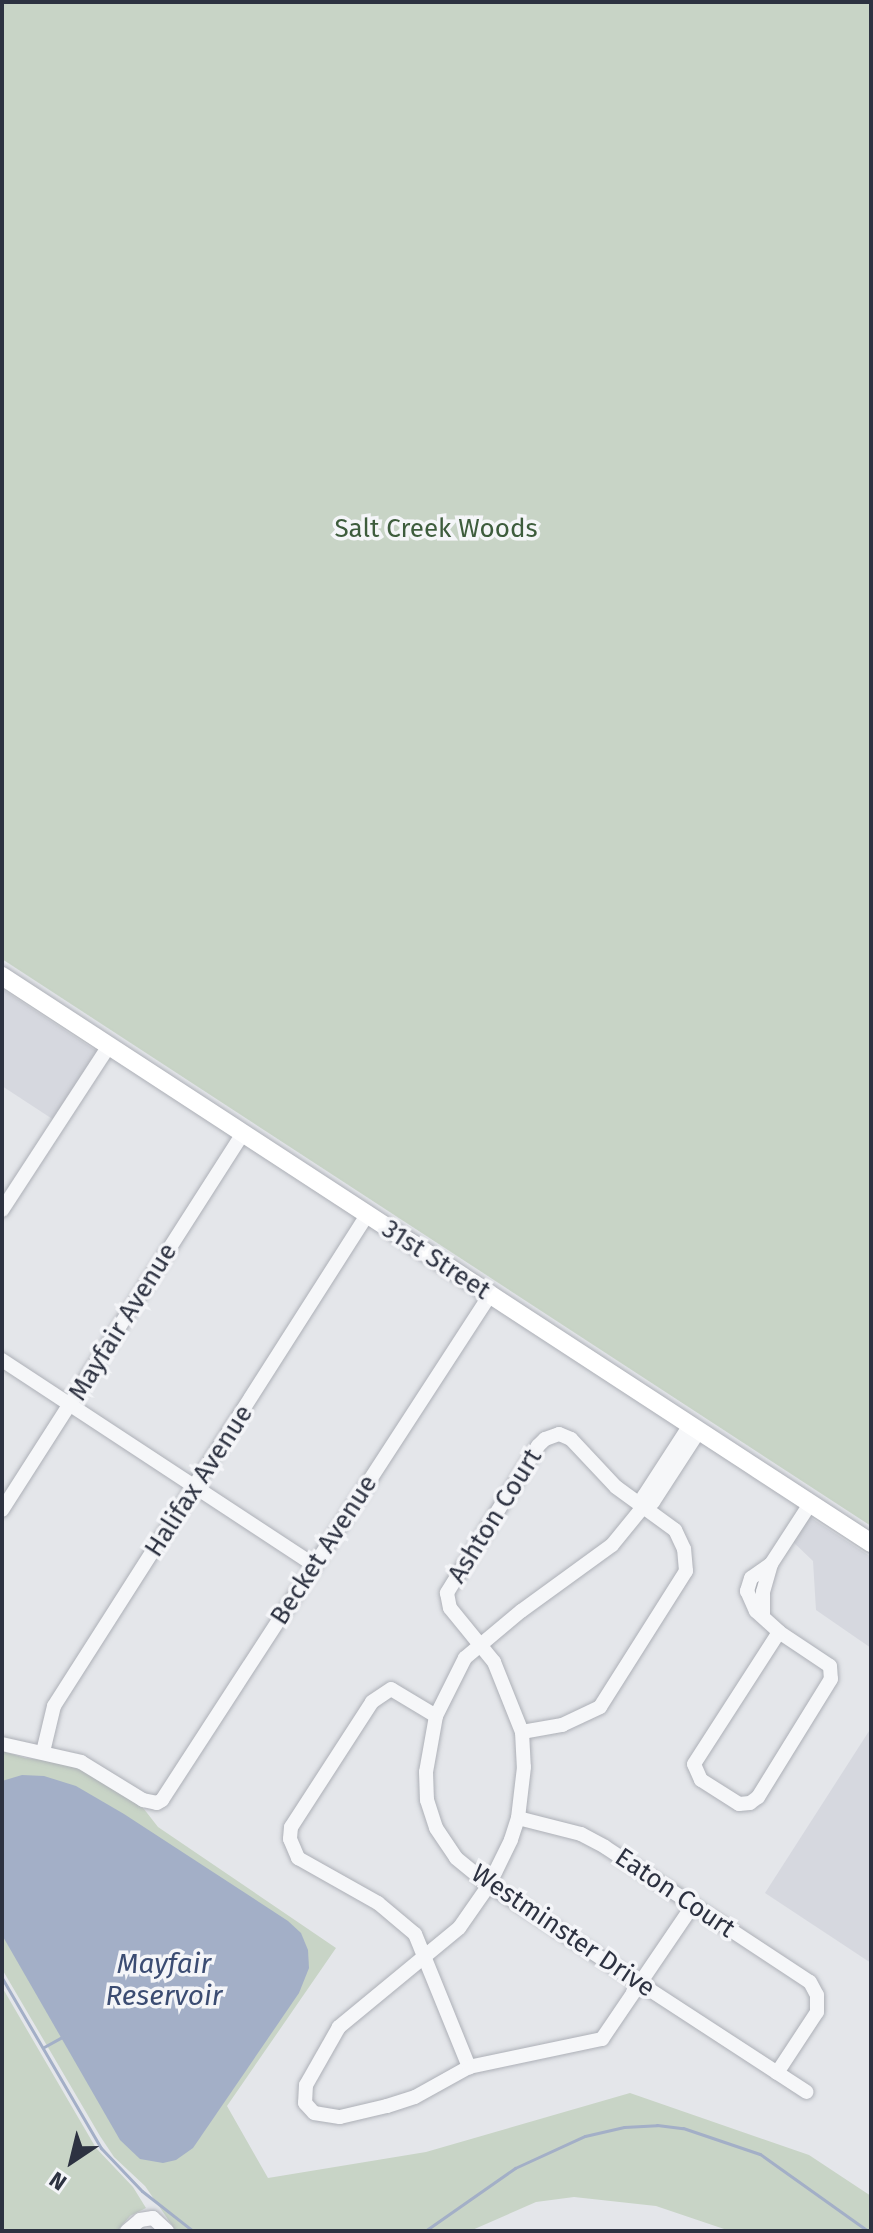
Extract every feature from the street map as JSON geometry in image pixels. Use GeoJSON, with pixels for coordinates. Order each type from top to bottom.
{"type":"FeatureCollection","features":[{"type":"Feature","properties":{"kind":"main road","name":"31st Street"},"geometry":{"type":"LineString","coordinates":[[2,976],[871,1543]]}},
{"type":"Feature","properties":{"kind":"street"},"geometry":{"type":"LineString","coordinates":[[2,1210],[109,1046]]}},
{"type":"Feature","properties":{"kind":"street","name":"Mayfair Avenue"},"geometry":{"type":"LineString","coordinates":[[2,1510],[243,1133]]}},
{"type":"Feature","properties":{"kind":"street","name":"Halifax Avenue"},"geometry":{"type":"LineString","coordinates":[[43,1752],[54,1706],[367,1215]]}},
{"type":"Feature","properties":{"kind":"street","name":"Becket Avenue"},"geometry":{"type":"LineString","coordinates":[[43,1752],[92,1767],[143,1800],[157,1803],[168,1795],[490,1295]]}},
{"type":"Feature","properties":{"kind":"street"},"geometry":{"type":"LineString","coordinates":[[2,1360],[314,1565]]}},
{"type":"Feature","properties":{"kind":"street","name":"Westminster Drive"},"geometry":{"type":"LineString","coordinates":[[695,1428],[644,1496],[643,1507],[623,1534],[594,1560],[465,1658],[451,1678],[436,1716],[426,1772],[427,1800],[436,1828],[456,1858],[489,1885],[806,2092]]}},
{"type":"Feature","properties":{"kind":"street","name":"Ashton Court"},"geometry":{"type":"LineString","coordinates":[[469,2067],[415,2097],[365,2112],[326,2116],[314,2113],[305,2103],[306,2085],[339,2027],[459,1928],[489,1885],[518,1818],[524,1767],[522,1732],[504,1680],[481,1643],[450,1608],[449,1584],[545,1439],[559,1434],[571,1439],[616,1487],[643,1507]]}},
{"type":"Feature","properties":{"kind":"street"},"geometry":{"type":"LineString","coordinates":[[779,1632],[694,1764],[701,1780],[739,1804],[750,1803],[758,1797],[831,1679],[830,1666],[779,1632],[750,1601],[747,1588],[751,1578],[771,1564],[810,1504]]}},
{"type":"Feature","properties":{"kind":"street"},"geometry":{"type":"LineString","coordinates":[[522,1732],[562,1725],[600,1707],[683,1579],[684,1549],[675,1530],[643,1507]]}},
{"type":"Feature","properties":{"kind":"street"},"geometry":{"type":"LineString","coordinates":[[436,1716],[391,1689],[372,1702],[291,1827],[290,1839],[298,1858],[402,1921],[415,1934],[469,2067],[602,2039],[693,1905]]}},
{"type":"Feature","properties":{"kind":"street"},"geometry":{"type":"LineString","coordinates":[[2,1744],[20,1751],[43,1752]]}},
{"type":"Feature","properties":{"kind":"street","name":"Eaton Court"},"geometry":{"type":"LineString","coordinates":[[518,1818],[581,1834],[810,1982],[817,1995],[817,2012],[777,2073]]}},
{"type":"Feature","properties":{"kind":"street"},"geometry":{"type":"LineString","coordinates":[[127,2231],[140,2220],[162,2225]]}},
{"type":"Feature","properties":{"kind":"shaded area"},"geometry":{"type":"Polygon","coordinates":[[[2,989],[104,1056],[60,1124],[2,1086],[2,989]]]}},
{"type":"Feature","properties":{"kind":"shaded area"},"geometry":{"type":"Polygon","coordinates":[[[805,1514],[871,1557],[871,1648],[816,1610],[813,1561],[790,1539],[805,1514]]]}},
{"type":"Feature","properties":{"kind":"shaded area"},"geometry":{"type":"Polygon","coordinates":[[[871,1728],[871,1963],[765,1893],[871,1728]]]}},
{"type":"Feature","properties":{"kind":"green space","name":"Salt Creek Woods"},"geometry":{"type":"Polygon","coordinates":[[[2,2],[871,2],[871,1526],[2,959],[2,2]]]}},
{"type":"Feature","properties":{"kind":"green space"},"geometry":{"type":"Polygon","coordinates":[[[2,1751],[25,1758],[60,1762],[88,1773],[144,1809],[158,1827],[336,1948],[227,2106],[268,2178],[426,2152],[630,2093],[809,2155],[871,2196],[871,2231],[730,2231],[656,2206],[574,2197],[536,2202],[470,2231],[176,2231],[145,2186],[114,2157],[100,2136],[2,1969],[2,1751]]]}},
{"type":"Feature","properties":{"kind":"green space"},"geometry":{"type":"Polygon","coordinates":[[[2,1987],[96,2148],[133,2187],[146,2208],[130,2216],[117,2231],[2,2231],[2,1987]]]}},
{"type":"Feature","properties":{"kind":"water","name":"Mayfair Reservoir"},"geometry":{"type":"Polygon","coordinates":[[[22,1775],[44,1776],[76,1786],[124,1814],[288,1921],[301,1933],[308,1950],[309,1968],[299,1993],[193,2148],[176,2160],[163,2163],[140,2159],[120,2140],[2,1935],[2,1781],[22,1775]]]}},
{"type":"Feature","properties":{"kind":"waterway"},"geometry":{"type":"LineString","coordinates":[[2,1978],[101,2148],[142,2191],[193,2231]]}},
{"type":"Feature","properties":{"kind":"waterway"},"geometry":{"type":"LineString","coordinates":[[44,2047],[62,2037]]}},
{"type":"Feature","properties":{"kind":"waterway"},"geometry":{"type":"LineString","coordinates":[[425,2231],[515,2168],[585,2136],[624,2127],[657,2125],[683,2128],[760,2154],[868,2231]]}}]}
